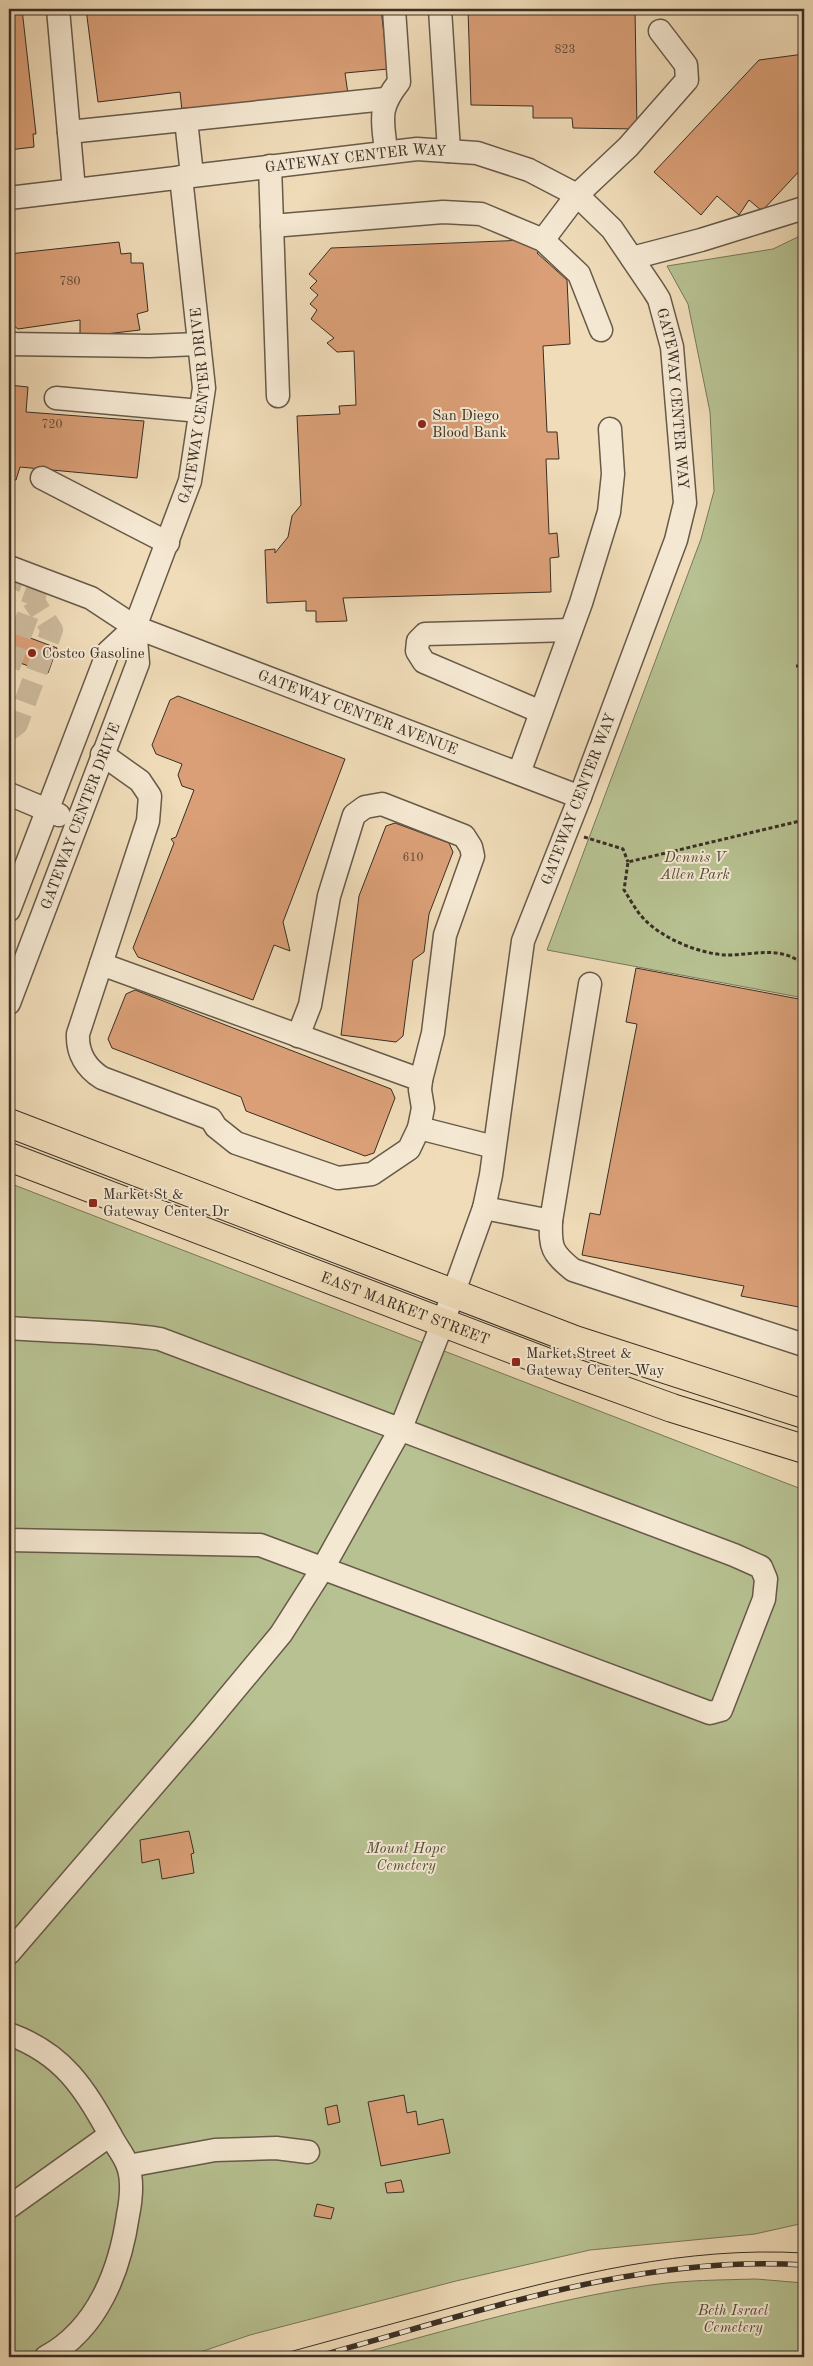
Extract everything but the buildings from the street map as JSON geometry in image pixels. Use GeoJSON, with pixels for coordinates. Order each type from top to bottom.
{"type":"FeatureCollection","features":[{"type":"Feature","properties":{"kind":"main road","name":"EAST MARKET STREET"},"geometry":{"type":"LineString","coordinates":[[9,1123],[585,1343],[804,1414]]}},
{"type":"Feature","properties":{"kind":"main road","name":"EAST MARKET STREET"},"geometry":{"type":"LineString","coordinates":[[9,1157],[606,1384],[672,1408],[804,1448]]}},
{"type":"Feature","properties":{"kind":"main road"},"geometry":{"type":"LineString","coordinates":[[606,1384],[656,1388],[804,1433]]}},
{"type":"Feature","properties":{"kind":"street"},"geometry":{"type":"LineString","coordinates":[[58,9],[74,190]]}},
{"type":"Feature","properties":{"kind":"street"},"geometry":{"type":"LineString","coordinates":[[386,152],[382,115],[385,99],[399,82],[394,9]]}},
{"type":"Feature","properties":{"kind":"street"},"geometry":{"type":"LineString","coordinates":[[440,9],[449,152]]}},
{"type":"Feature","properties":{"kind":"street"},"geometry":{"type":"LineString","coordinates":[[543,240],[577,195],[628,147],[687,80],[686,64],[660,31]]}},
{"type":"Feature","properties":{"kind":"street"},"geometry":{"type":"LineString","coordinates":[[69,132],[385,99]]}},
{"type":"Feature","properties":{"kind":"street","name":"GATEWAY CENTER DRIVE"},"geometry":{"type":"LineString","coordinates":[[9,910],[108,652],[135,627],[190,480],[204,388],[186,176],[186,120]]}},
{"type":"Feature","properties":{"kind":"street","name":"GATEWAY CENTER WAY"},"geometry":{"type":"LineString","coordinates":[[9,198],[417,149],[477,154],[529,170],[577,195],[612,229],[659,299],[672,346],[685,503],[676,540],[580,797],[523,941],[491,1175],[484,1208],[444,1322],[401,1428],[324,1568],[280,1634],[9,1953]]}},
{"type":"Feature","properties":{"kind":"street"},"geometry":{"type":"LineString","coordinates":[[270,166],[278,396]]}},
{"type":"Feature","properties":{"kind":"street"},"geometry":{"type":"LineString","coordinates":[[632,258],[701,240],[804,208]]}},
{"type":"Feature","properties":{"kind":"street"},"geometry":{"type":"LineString","coordinates":[[272,226],[443,212],[481,214],[543,240],[579,274],[601,330]]}},
{"type":"Feature","properties":{"kind":"street"},"geometry":{"type":"LineString","coordinates":[[9,344],[149,346],[199,344]]}},
{"type":"Feature","properties":{"kind":"street"},"geometry":{"type":"LineString","coordinates":[[56,398],[200,411]]}},
{"type":"Feature","properties":{"kind":"street"},"geometry":{"type":"LineString","coordinates":[[519,773],[571,630],[609,512],[613,474],[610,429]]}},
{"type":"Feature","properties":{"kind":"street"},"geometry":{"type":"LineString","coordinates":[[42,478],[168,543]]}},
{"type":"Feature","properties":{"kind":"street","name":"GATEWAY CENTER AVENUE"},"geometry":{"type":"LineString","coordinates":[[9,567],[91,598],[135,627],[580,797]]}},
{"type":"Feature","properties":{"kind":"street","name":"GATEWAY CENTER DRIVE"},"geometry":{"type":"LineString","coordinates":[[9,1003],[76,822],[138,663],[135,627]]}},
{"type":"Feature","properties":{"kind":"street"},"geometry":{"type":"LineString","coordinates":[[541,712],[424,662],[417,651],[418,641],[425,634],[571,630]]}},
{"type":"Feature","properties":{"kind":"street"},"geometry":{"type":"LineString","coordinates":[[102,754],[140,781],[150,796],[148,821],[78,1034],[78,1047],[90,1071],[102,1078],[211,1119],[216,1127],[236,1143],[338,1178],[372,1174],[409,1148],[419,1128],[423,1108],[421,1080],[434,1033],[445,935],[473,856],[464,836],[382,804],[365,807],[354,815],[329,896],[310,1005],[298,1036]]}},
{"type":"Feature","properties":{"kind":"street"},"geometry":{"type":"LineString","coordinates":[[9,794],[76,822]]}},
{"type":"Feature","properties":{"kind":"street"},"geometry":{"type":"LineString","coordinates":[[101,964],[421,1080]]}},
{"type":"Feature","properties":{"kind":"street"},"geometry":{"type":"LineString","coordinates":[[590,984],[551,1221],[550,1244],[560,1260],[573,1270],[801,1344]]}},
{"type":"Feature","properties":{"kind":"street"},"geometry":{"type":"LineString","coordinates":[[419,1128],[494,1147]]}},
{"type":"Feature","properties":{"kind":"street"},"geometry":{"type":"LineString","coordinates":[[484,1208],[551,1221]]}},
{"type":"Feature","properties":{"kind":"street"},"geometry":{"type":"LineString","coordinates":[[9,1328],[126,1334],[160,1339],[401,1428],[761,1567],[766,1578],[764,1599],[721,1710],[710,1714],[260,1545],[9,1540]]}},
{"type":"Feature","properties":{"kind":"street"},"geometry":{"type":"LineString","coordinates":[[9,2034],[20,2038],[50,2056],[74,2077],[93,2103],[128,2166],[131,2184],[130,2207],[125,2239],[116,2269],[97,2310],[83,2328],[61,2349],[46,2357]]}},
{"type":"Feature","properties":{"kind":"street"},"geometry":{"type":"LineString","coordinates":[[9,2207],[110,2135]]}},
{"type":"Feature","properties":{"kind":"street"},"geometry":{"type":"LineString","coordinates":[[128,2166],[215,2150],[276,2148],[308,2152]]}},
{"type":"Feature","properties":{"kind":"path"},"geometry":{"type":"LineString","coordinates":[[796,666],[804,666]]}},
{"type":"Feature","properties":{"kind":"path"},"geometry":{"type":"LineString","coordinates":[[628,862],[804,820]]}},
{"type":"Feature","properties":{"kind":"path"},"geometry":{"type":"LineString","coordinates":[[567,830],[623,849],[628,862],[624,890],[644,919],[672,939],[697,950],[726,955],[769,952],[794,956],[804,965]]}},
{"type":"Feature","properties":{"kind":"green space","name":"Dennis V Allen Park"},"geometry":{"type":"Polygon","coordinates":[[[804,234],[804,998],[547,950],[701,539],[714,491],[710,412],[688,304],[667,266],[773,249],[804,234]]]}},
{"type":"Feature","properties":{"kind":"green space","name":"Mount Hope Cemetery"},"geometry":{"type":"Polygon","coordinates":[[[9,1183],[804,1490],[804,2223],[755,2234],[590,2250],[456,2281],[250,2335],[186,2357],[9,2357],[9,1183]]]}},
{"type":"Feature","properties":{"kind":"green space","name":"Beth Israel Cemetery"},"geometry":{"type":"Polygon","coordinates":[[[756,2279],[804,2283],[804,2357],[348,2357],[498,2316],[613,2291],[677,2282],[756,2279]]]}},
{"type":"Feature","properties":{"kind":"tunnel"},"geometry":{"type":"LineString","coordinates":[[9,588],[16,569]]}},
{"type":"Feature","properties":{"kind":"tunnel"},"geometry":{"type":"LineString","coordinates":[[9,667],[37,590]]}},
{"type":"Feature","properties":{"kind":"tunnel"},"geometry":{"type":"LineString","coordinates":[[9,730],[17,724],[52,630],[33,600]]}},
{"type":"Feature","properties":{"kind":"tram line"},"geometry":{"type":"LineString","coordinates":[[271,2357],[500,2295],[629,2265],[716,2254],[804,2253]]}},
{"type":"Feature","properties":{"kind":"railway"},"geometry":{"type":"LineString","coordinates":[[315,2357],[495,2306],[618,2278],[679,2269],[742,2264],[804,2265]]}},
{"type":"Feature","properties":{"kind":"place","name":"San Diego Blood Bank"},"geometry":{"type":"Point","coordinates":[422,424]}},
{"type":"Feature","properties":{"kind":"place","name":"Costco Gasoline"},"geometry":{"type":"Point","coordinates":[32,653]}},
{"type":"Feature","properties":{"kind":"place","name":"Market St & Gateway Center Dr"},"geometry":{"type":"Point","coordinates":[93,1203]}},
{"type":"Feature","properties":{"kind":"place","name":"Market Street & Gateway Center Way"},"geometry":{"type":"Point","coordinates":[516,1362]}}]}
